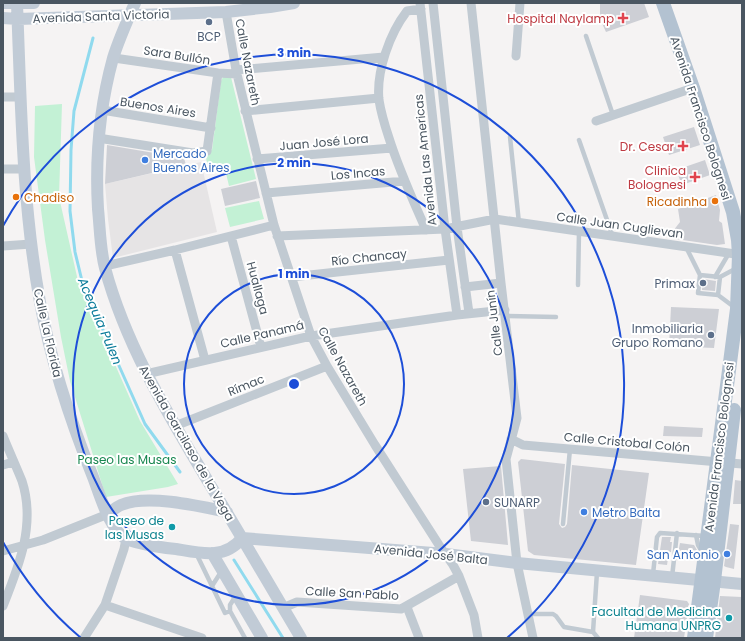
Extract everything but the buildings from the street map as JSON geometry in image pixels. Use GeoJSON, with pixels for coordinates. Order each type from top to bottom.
{"type":"FeatureCollection","features":[{"type":"Feature","properties":{"kind":"main road","name":"Avenida Francisco Bolognesi"},"geometry":{"type":"LineString","coordinates":[[662,3],[693,88],[732,212],[738,240],[737,309],[723,463],[702,536],[708,581],[694,638]]}},
{"type":"Feature","properties":{"kind":"main road","name":"Avenida Francisco Bolognesi"},"geometry":{"type":"LineString","coordinates":[[672,3],[742,211]]}},
{"type":"Feature","properties":{"kind":"main road","name":"Avenida Francisco Bolognesi"},"geometry":{"type":"LineString","coordinates":[[706,638],[708,581],[723,463],[742,339]]}},
{"type":"Feature","properties":{"kind":"street","name":"Avenida Santa Victoria"},"geometry":{"type":"LineString","coordinates":[[3,3],[34,3]]}},
{"type":"Feature","properties":{"kind":"street","name":"Calle La Florida"},"geometry":{"type":"LineString","coordinates":[[17,3],[25,169],[31,244],[49,347],[83,453],[108,514],[116,529],[126,539]]}},
{"type":"Feature","properties":{"kind":"street","name":"Avenida Garcilaso de la Vega"},"geometry":{"type":"LineString","coordinates":[[135,3],[114,58],[102,110],[98,138],[97,180],[99,222],[105,266],[126,329],[146,374],[175,426],[301,638]]}},
{"type":"Feature","properties":{"kind":"street","name":"Avenida Santa Victoria"},"geometry":{"type":"LineString","coordinates":[[3,18],[18,19],[226,12],[294,3]]}},
{"type":"Feature","properties":{"kind":"street","name":"Avenida Las Americas"},"geometry":{"type":"LineString","coordinates":[[433,3],[457,227],[469,313]]}},
{"type":"Feature","properties":{"kind":"street","name":"Calle Junín"},"geometry":{"type":"LineString","coordinates":[[471,3],[501,283],[518,418],[506,459],[517,563],[533,638]]}},
{"type":"Feature","properties":{"kind":"street"},"geometry":{"type":"LineString","coordinates":[[516,56],[520,3]]}},
{"type":"Feature","properties":{"kind":"street","name":"Avenida Las Americas"},"geometry":{"type":"LineString","coordinates":[[420,6],[445,229],[457,314]]}},
{"type":"Feature","properties":{"kind":"street"},"geometry":{"type":"LineString","coordinates":[[420,6],[407,11],[392,34],[384,57],[380,75],[379,98],[382,116],[392,148],[426,230]]}},
{"type":"Feature","properties":{"kind":"street","name":"Calle Nazareth"},"geometry":{"type":"LineString","coordinates":[[226,12],[236,72],[274,225],[311,336],[327,366],[379,451],[438,545],[446,554],[460,576],[474,615],[478,638]]}},
{"type":"Feature","properties":{"kind":"street","name":"Sara Bullón"},"geometry":{"type":"LineString","coordinates":[[114,58],[218,73],[384,57]]}},
{"type":"Feature","properties":{"kind":"street"},"geometry":{"type":"LineString","coordinates":[[98,138],[193,154],[207,151],[218,73]]}},
{"type":"Feature","properties":{"kind":"street"},"geometry":{"type":"LineString","coordinates":[[596,121],[693,88]]}},
{"type":"Feature","properties":{"kind":"street"},"geometry":{"type":"LineString","coordinates":[[3,97],[21,97]]}},
{"type":"Feature","properties":{"kind":"street"},"geometry":{"type":"LineString","coordinates":[[245,111],[379,98]]}},
{"type":"Feature","properties":{"kind":"street","name":"Buenos Aires"},"geometry":{"type":"LineString","coordinates":[[102,110],[211,128]]}},
{"type":"Feature","properties":{"kind":"street","name":"Juan José Lora"},"geometry":{"type":"LineString","coordinates":[[257,159],[392,148]]}},
{"type":"Feature","properties":{"kind":"street"},"geometry":{"type":"LineString","coordinates":[[3,170],[25,169]]}},
{"type":"Feature","properties":{"kind":"street","name":"Los Incas"},"geometry":{"type":"LineString","coordinates":[[266,194],[405,181]]}},
{"type":"Feature","properties":{"kind":"street"},"geometry":{"type":"LineString","coordinates":[[277,236],[445,229],[495,219]]}},
{"type":"Feature","properties":{"kind":"street","name":"Calle Juan Cuglievan"},"geometry":{"type":"LineString","coordinates":[[495,219],[686,247],[737,258]]}},
{"type":"Feature","properties":{"kind":"street"},"geometry":{"type":"LineString","coordinates":[[105,266],[274,225]]}},
{"type":"Feature","properties":{"kind":"street","name":"Huallaga"},"geometry":{"type":"LineString","coordinates":[[231,236],[262,346]]}},
{"type":"Feature","properties":{"kind":"street"},"geometry":{"type":"LineString","coordinates":[[3,246],[31,244]]}},
{"type":"Feature","properties":{"kind":"street"},"geometry":{"type":"LineString","coordinates":[[175,250],[205,360]]}},
{"type":"Feature","properties":{"kind":"street","name":"Río Chancay"},"geometry":{"type":"LineString","coordinates":[[291,277],[449,260]]}},
{"type":"Feature","properties":{"kind":"street"},"geometry":{"type":"LineString","coordinates":[[465,287],[501,283]]}},
{"type":"Feature","properties":{"kind":"street","name":"Calle Panamá"},"geometry":{"type":"LineString","coordinates":[[146,374],[262,346],[311,336],[457,314],[505,313]]}},
{"type":"Feature","properties":{"kind":"street","name":"Rímac"},"geometry":{"type":"LineString","coordinates":[[175,426],[327,366]]}},
{"type":"Feature","properties":{"kind":"street"},"geometry":{"type":"LineString","coordinates":[[3,436],[22,482],[27,508],[24,546],[19,565],[3,606]]}},
{"type":"Feature","properties":{"kind":"street","name":"Calle Cristobal Colón"},"geometry":{"type":"LineString","coordinates":[[511,439],[523,445],[742,464]]}},
{"type":"Feature","properties":{"kind":"street"},"geometry":{"type":"LineString","coordinates":[[3,465],[13,462]]}},
{"type":"Feature","properties":{"kind":"street"},"geometry":{"type":"LineString","coordinates":[[3,551],[43,540],[108,514],[121,505],[133,502],[148,501],[185,504],[227,512]]}},
{"type":"Feature","properties":{"kind":"street"},"geometry":{"type":"LineString","coordinates":[[84,638],[105,606],[126,539],[160,547],[212,553],[229,550],[242,538]]}},
{"type":"Feature","properties":{"kind":"street","name":"Avenida José Balta"},"geometry":{"type":"LineString","coordinates":[[242,538],[446,554],[517,563],[742,584]]}},
{"type":"Feature","properties":{"kind":"street"},"geometry":{"type":"LineString","coordinates":[[212,553],[262,638]]}},
{"type":"Feature","properties":{"kind":"street","name":"Calle San Pablo"},"geometry":{"type":"LineString","coordinates":[[284,608],[297,602],[401,609],[460,576]]}},
{"type":"Feature","properties":{"kind":"street"},"geometry":{"type":"LineString","coordinates":[[105,606],[202,638]]}},
{"type":"Feature","properties":{"kind":"street"},"geometry":{"type":"LineString","coordinates":[[407,607],[419,638]]}},
{"type":"Feature","properties":{"kind":"lane"},"geometry":{"type":"LineString","coordinates":[[586,36],[613,115]]}},
{"type":"Feature","properties":{"kind":"lane"},"geometry":{"type":"LineString","coordinates":[[510,137],[519,223]]}},
{"type":"Feature","properties":{"kind":"lane"},"geometry":{"type":"LineString","coordinates":[[579,140],[613,237]]}},
{"type":"Feature","properties":{"kind":"lane"},"geometry":{"type":"LineString","coordinates":[[578,285],[579,232]]}},
{"type":"Feature","properties":{"kind":"lane"},"geometry":{"type":"LineString","coordinates":[[686,247],[700,275],[698,293],[718,295],[737,309]]}},
{"type":"Feature","properties":{"kind":"lane"},"geometry":{"type":"LineString","coordinates":[[718,295],[717,277],[737,258]]}},
{"type":"Feature","properties":{"kind":"lane"},"geometry":{"type":"LineString","coordinates":[[717,277],[737,258]]}},
{"type":"Feature","properties":{"kind":"lane"},"geometry":{"type":"LineString","coordinates":[[700,275],[717,277]]}},
{"type":"Feature","properties":{"kind":"lane"},"geometry":{"type":"LineString","coordinates":[[505,313],[556,317]]}},
{"type":"Feature","properties":{"kind":"lane"},"geometry":{"type":"LineString","coordinates":[[563,524],[570,449]]}},
{"type":"Feature","properties":{"kind":"lane"},"geometry":{"type":"LineString","coordinates":[[653,576],[657,538],[660,533],[677,533],[702,536]]}},
{"type":"Feature","properties":{"kind":"lane"},"geometry":{"type":"LineString","coordinates":[[672,578],[677,533]]}},
{"type":"Feature","properties":{"kind":"lane"},"geometry":{"type":"LineString","coordinates":[[195,552],[224,613],[230,611]]}},
{"type":"Feature","properties":{"kind":"lane"},"geometry":{"type":"LineString","coordinates":[[212,586],[222,570]]}},
{"type":"Feature","properties":{"kind":"lane"},"geometry":{"type":"LineString","coordinates":[[593,632],[597,571]]}},
{"type":"Feature","properties":{"kind":"lane"},"geometry":{"type":"LineString","coordinates":[[236,595],[230,605],[230,611],[245,638]]}},
{"type":"Feature","properties":{"kind":"lane"},"geometry":{"type":"LineString","coordinates":[[528,614],[553,614],[564,627],[593,632],[598,638]]}},
{"type":"Feature","properties":{"kind":"shaded area"},"geometry":{"type":"Polygon","coordinates":[[[201,162],[217,232],[113,258],[105,184],[201,162]]]}},
{"type":"Feature","properties":{"kind":"green space"},"geometry":{"type":"Polygon","coordinates":[[[223,77],[231,77],[256,179],[229,186],[225,169],[209,173],[205,153],[212,150],[221,81],[223,77]]]}},
{"type":"Feature","properties":{"kind":"green space","name":"Paseo las Musas"},"geometry":{"type":"Polygon","coordinates":[[[62,104],[59,197],[78,281],[140,421],[178,484],[168,487],[106,497],[70,381],[45,240],[34,157],[35,106],[62,104]]]}},
{"type":"Feature","properties":{"kind":"green space"},"geometry":{"type":"Polygon","coordinates":[[[259,201],[264,219],[230,227],[225,208],[259,201]]]}},
{"type":"Feature","properties":{"kind":"waterway","name":"Acequia Pulen"},"geometry":{"type":"LineString","coordinates":[[93,38],[74,111],[71,150],[70,211],[75,252],[83,285],[145,424],[180,472]]}},
{"type":"Feature","properties":{"kind":"waterway","name":"Acequia Pulen"},"geometry":{"type":"LineString","coordinates":[[234,560],[283,638]]}},
{"type":"Feature","properties":{"kind":"place","name":"Hospital Naylamp"},"geometry":{"type":"Point","coordinates":[623,18]}},
{"type":"Feature","properties":{"kind":"place","name":"BCP"},"geometry":{"type":"Point","coordinates":[209,22]}},
{"type":"Feature","properties":{"kind":"place","name":"Dr. Cesar"},"geometry":{"type":"Point","coordinates":[683,146]}},
{"type":"Feature","properties":{"kind":"place","name":"Mercado Buenos Aires"},"geometry":{"type":"Point","coordinates":[145,160]}},
{"type":"Feature","properties":{"kind":"place","name":"Clinica Bolognesi"},"geometry":{"type":"Point","coordinates":[695,177]}},
{"type":"Feature","properties":{"kind":"place","name":"Chadiso"},"geometry":{"type":"Point","coordinates":[16,197]}},
{"type":"Feature","properties":{"kind":"place","name":"Ricadinha"},"geometry":{"type":"Point","coordinates":[715,201]}},
{"type":"Feature","properties":{"kind":"place","name":"Primax"},"geometry":{"type":"Point","coordinates":[703,283]}},
{"type":"Feature","properties":{"kind":"place","name":"Inmobiliaria Grupo Romano"},"geometry":{"type":"Point","coordinates":[711,335]}},
{"type":"Feature","properties":{"kind":"place","name":"SUNARP"},"geometry":{"type":"Point","coordinates":[486,502]}},
{"type":"Feature","properties":{"kind":"place","name":"Metro Balta"},"geometry":{"type":"Point","coordinates":[584,512]}},
{"type":"Feature","properties":{"kind":"place","name":"Paseo de las Musas"},"geometry":{"type":"Point","coordinates":[172,527]}},
{"type":"Feature","properties":{"kind":"place","name":"San Antonio"},"geometry":{"type":"Point","coordinates":[727,554]}},
{"type":"Feature","properties":{"kind":"place","name":"Facultad de Medicina Humana UNPRG"},"geometry":{"type":"Point","coordinates":[729,618]}}]}
